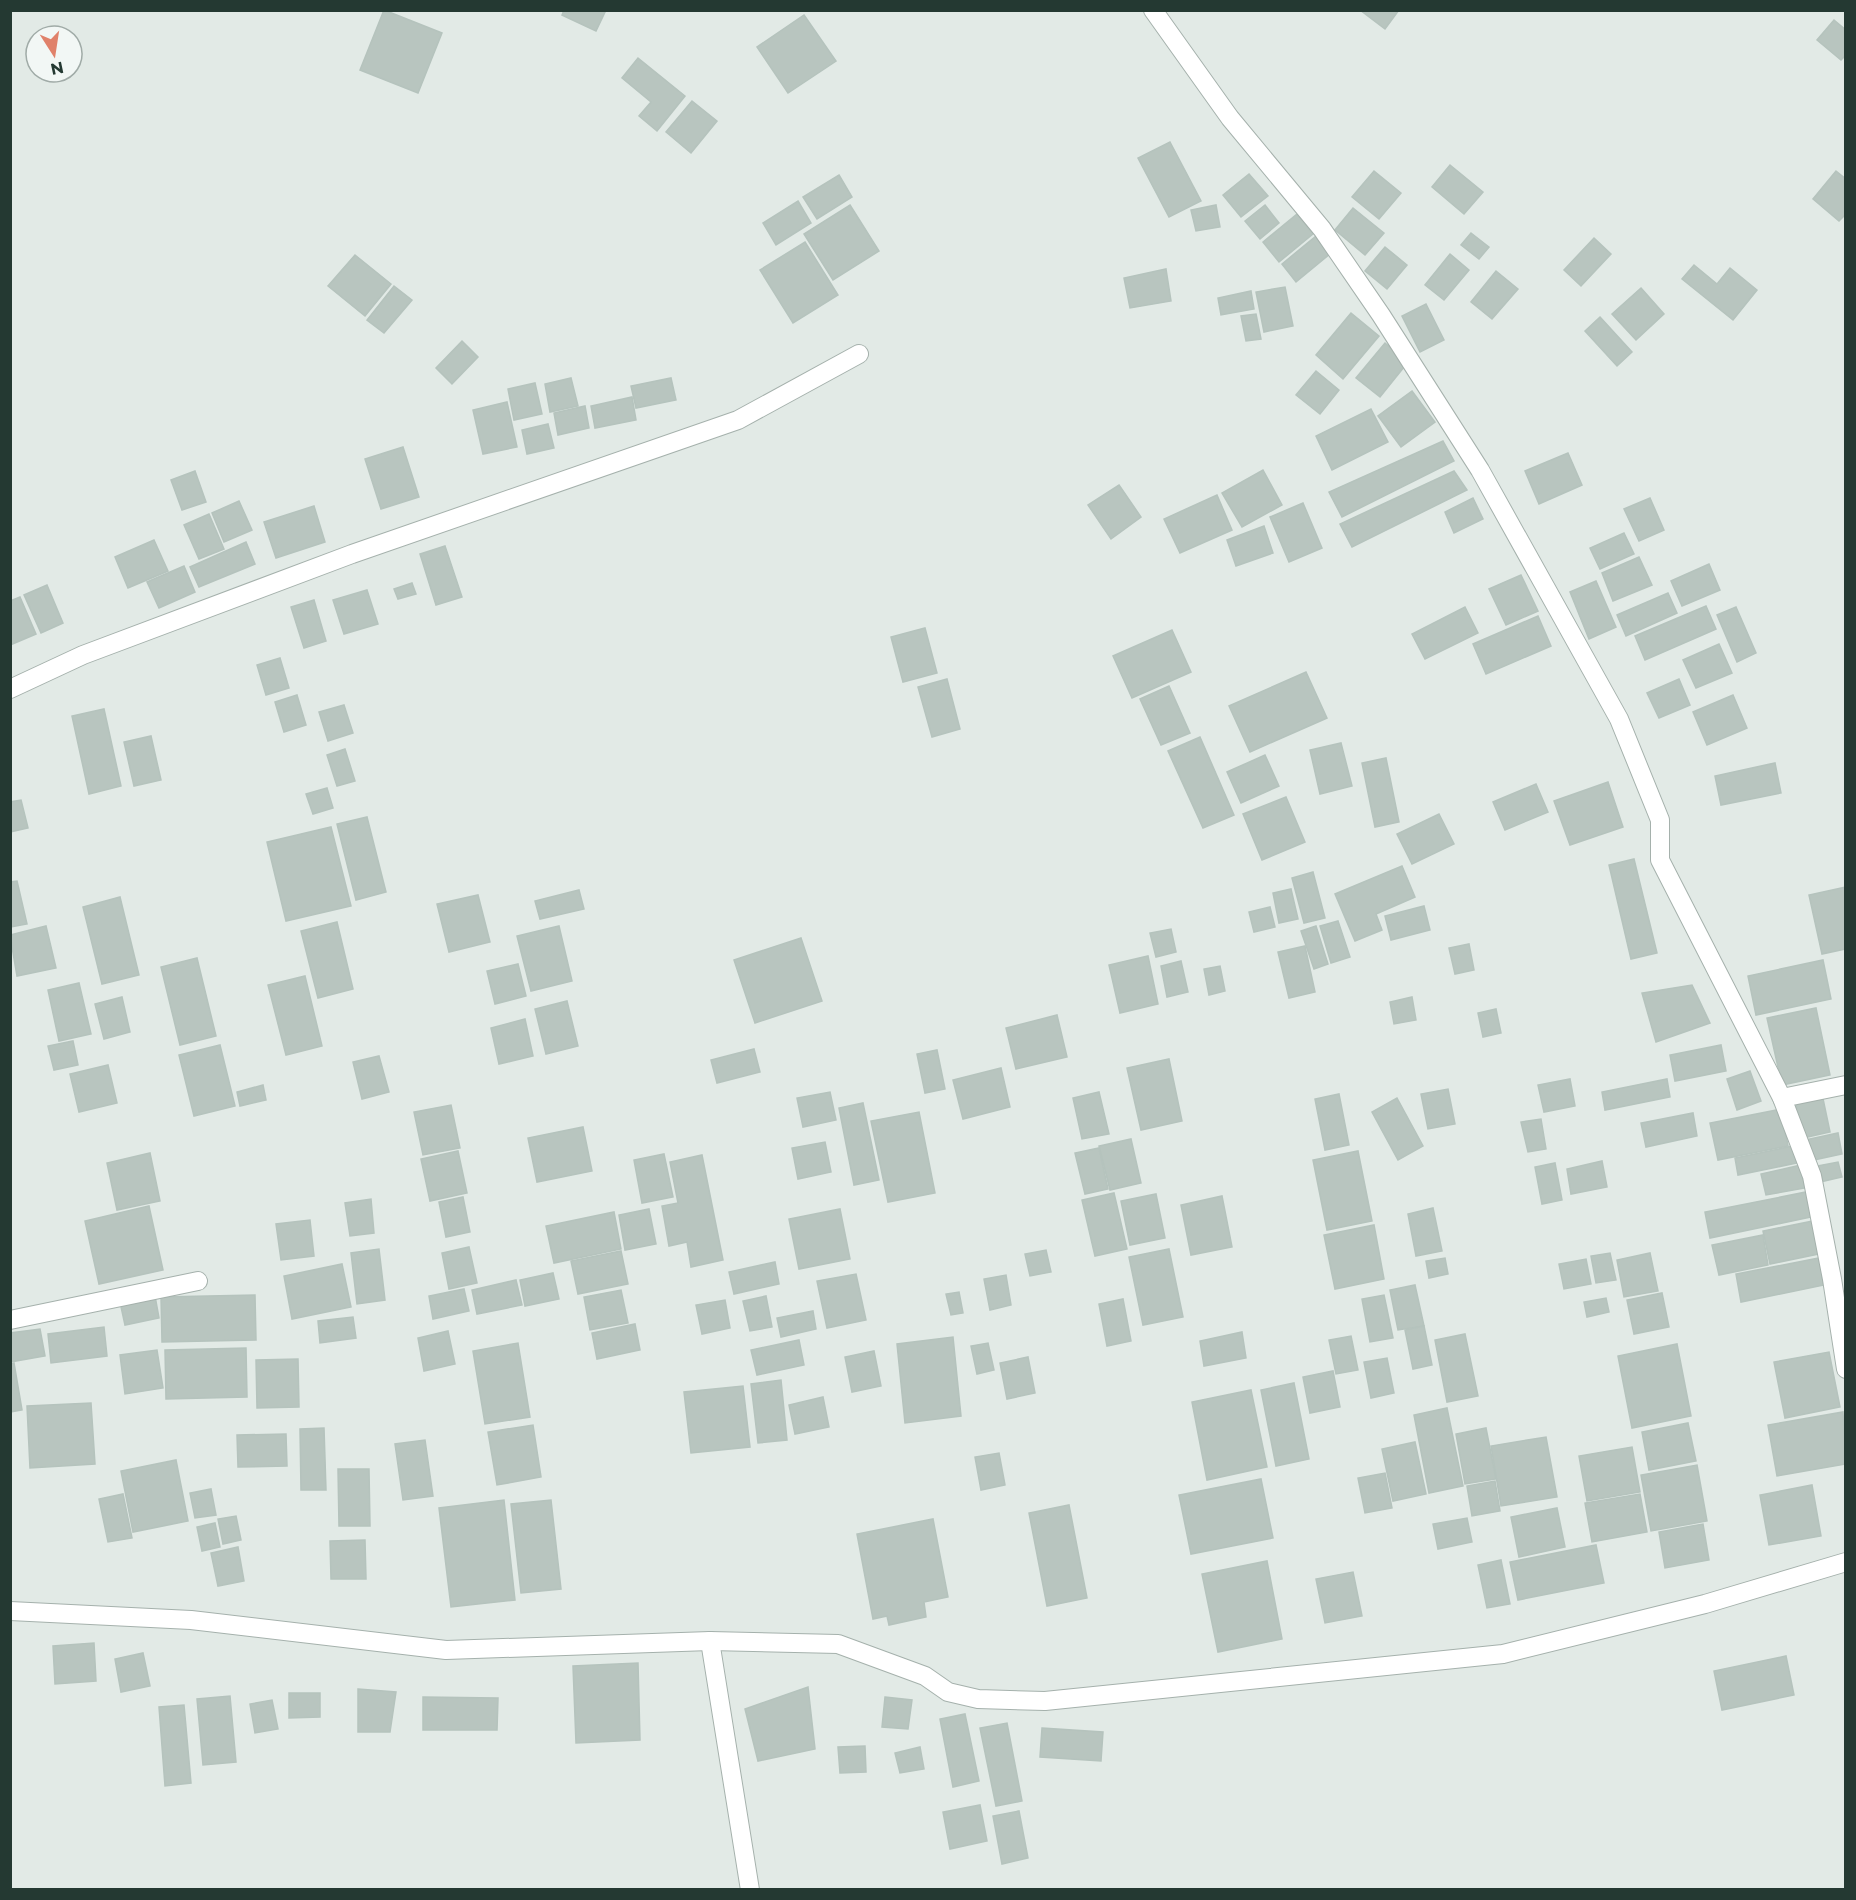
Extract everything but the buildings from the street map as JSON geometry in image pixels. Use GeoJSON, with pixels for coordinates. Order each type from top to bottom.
{"type":"FeatureCollection","features":[{"type":"Feature","properties":{"kind":"street"},"geometry":{"type":"LineString","coordinates":[[1153,10],[1230,118],[1322,229],[1381,315],[1480,470],[1619,719],[1660,820],[1660,860],[1782,1098],[1812,1176],[1832,1279],[1845,1369]]}},
{"type":"Feature","properties":{"kind":"street"},"geometry":{"type":"LineString","coordinates":[[10,689],[83,655],[342,558],[738,420],[859,354]]}},
{"type":"Feature","properties":{"kind":"street"},"geometry":{"type":"LineString","coordinates":[[1782,1098],[1845,1085]]}},
{"type":"Feature","properties":{"kind":"street"},"geometry":{"type":"LineString","coordinates":[[10,1320],[198,1281]]}},
{"type":"Feature","properties":{"kind":"street"},"geometry":{"type":"LineString","coordinates":[[10,1611],[191,1620],[446,1650],[710,1641],[838,1644],[925,1676],[948,1692],[978,1699],[1045,1701],[1503,1654],[1705,1604],[1845,1563]]}},
{"type":"Feature","properties":{"kind":"street"},"geometry":{"type":"LineString","coordinates":[[710,1641],[750,1890]]}}]}
